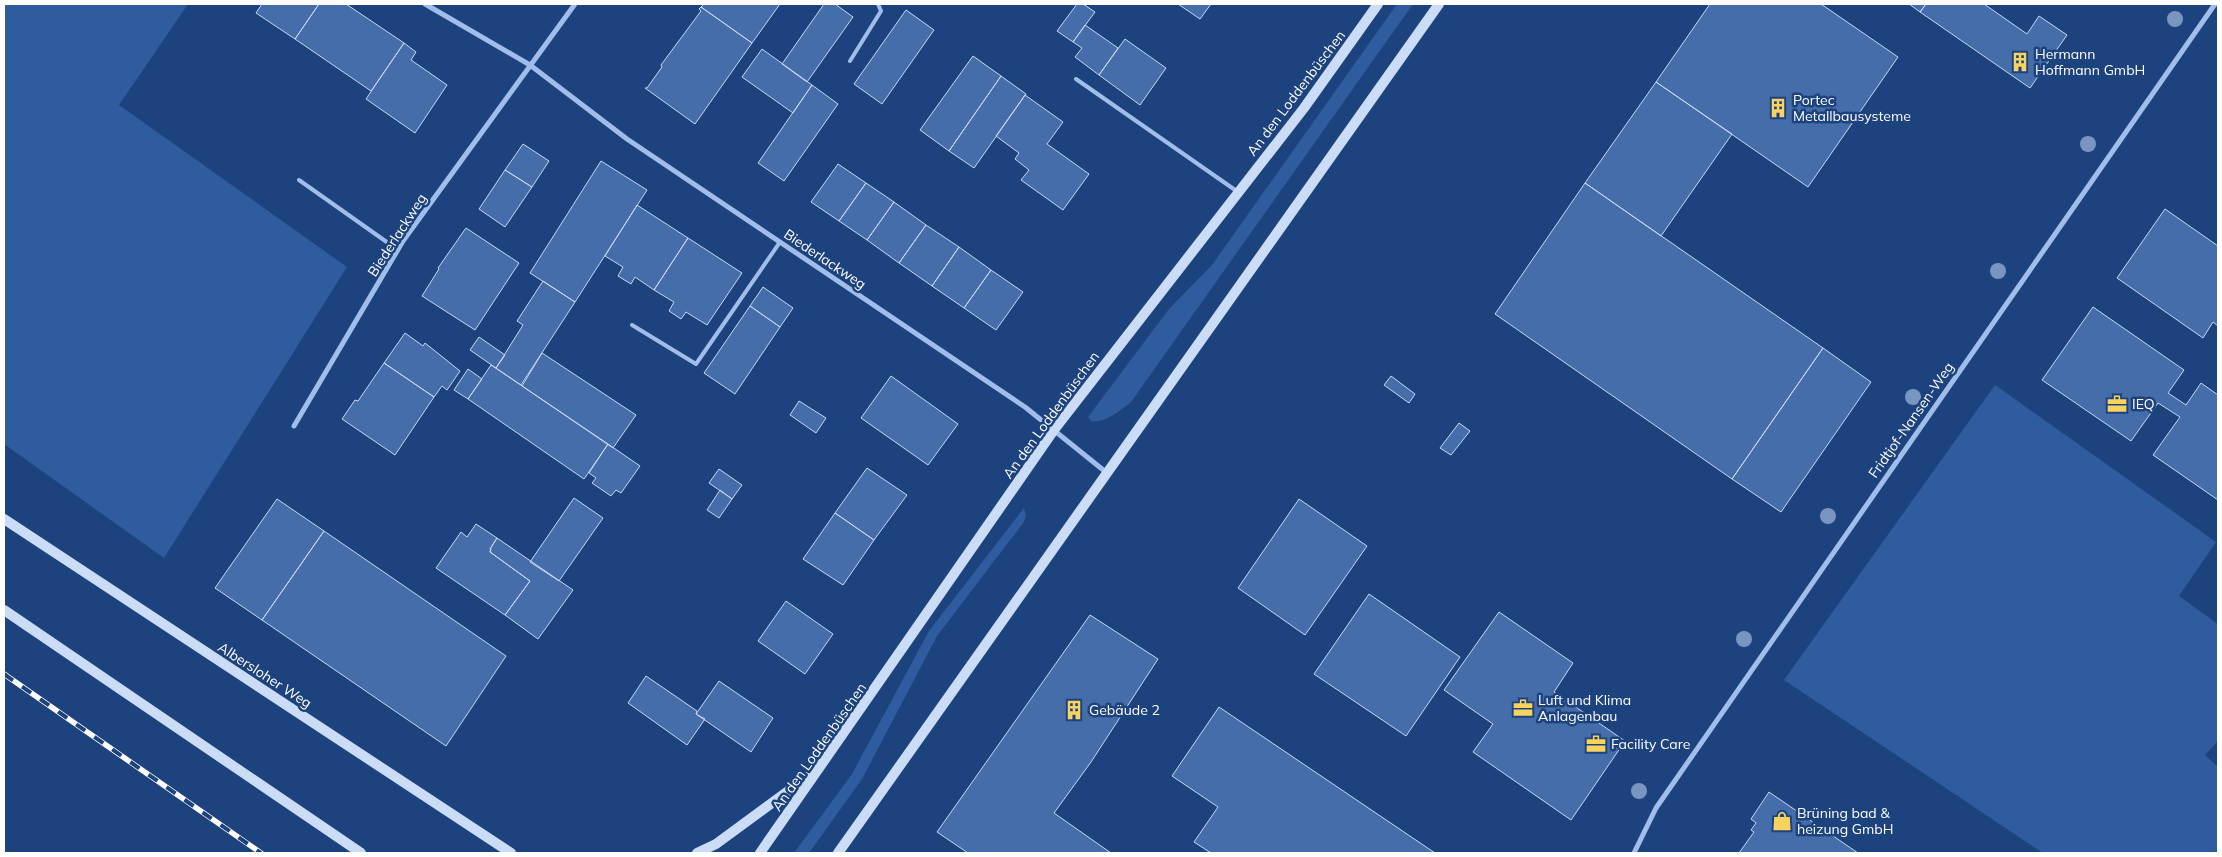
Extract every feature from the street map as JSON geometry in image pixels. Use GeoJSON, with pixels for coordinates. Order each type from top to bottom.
{"type":"FeatureCollection","features":[{"type":"Feature","properties":{"kind":"main road","name":"An den Loddenbüschen"},"geometry":{"type":"LineString","coordinates":[[760,853],[823,765],[1054,430],[1304,108],[1378,4]]}},
{"type":"Feature","properties":{"kind":"main road"},"geometry":{"type":"LineString","coordinates":[[838,853],[1439,4]]}},
{"type":"Feature","properties":{"kind":"main road","name":"Albersloher Weg"},"geometry":{"type":"LineString","coordinates":[[4,519],[511,853]]}},
{"type":"Feature","properties":{"kind":"main road"},"geometry":{"type":"LineString","coordinates":[[4,610],[361,853]]}},
{"type":"Feature","properties":{"kind":"main road"},"geometry":{"type":"LineString","coordinates":[[697,853],[724,839],[823,765]]}},
{"type":"Feature","properties":{"kind":"main road"},"geometry":{"type":"LineString","coordinates":[[844,853],[845,842]]}},
{"type":"Feature","properties":{"kind":"street","name":"Biederlackweg"},"geometry":{"type":"LineString","coordinates":[[425,4],[530,64],[627,140],[1025,407],[1107,473]]}},
{"type":"Feature","properties":{"kind":"street","name":"Biederlackweg"},"geometry":{"type":"LineString","coordinates":[[294,426],[398,250],[575,4]]}},
{"type":"Feature","properties":{"kind":"street","name":"Fridtjof-Nansen-Weg"},"geometry":{"type":"LineString","coordinates":[[1634,853],[1656,808],[2215,4]]}},
{"type":"Feature","properties":{"kind":"lane"},"geometry":{"type":"LineString","coordinates":[[850,61],[881,11],[878,4]]}},
{"type":"Feature","properties":{"kind":"lane"},"geometry":{"type":"LineString","coordinates":[[1076,79],[1238,192]]}},
{"type":"Feature","properties":{"kind":"lane"},"geometry":{"type":"LineString","coordinates":[[299,180],[398,250]]}},
{"type":"Feature","properties":{"kind":"lane"},"geometry":{"type":"LineString","coordinates":[[632,325],[696,364],[780,242]]}},
{"type":"Feature","properties":{"kind":"shaded area"},"geometry":{"type":"Polygon","coordinates":[[[4,4],[188,4],[119,105],[347,267],[164,558],[4,444],[4,4]]]}},
{"type":"Feature","properties":{"kind":"shaded area"},"geometry":{"type":"Polygon","coordinates":[[[1397,4],[1413,4],[1131,402],[1107,418],[1091,421],[1088,417],[1169,309],[1212,265],[1397,4]]]}},
{"type":"Feature","properties":{"kind":"shaded area"},"geometry":{"type":"Polygon","coordinates":[[[1995,385],[2216,542],[2179,596],[2218,624],[2218,741],[2205,755],[2218,767],[2218,853],[2043,853],[1784,680],[1995,385]]]}},
{"type":"Feature","properties":{"kind":"shaded area"},"geometry":{"type":"Polygon","coordinates":[[[1024,508],[1026,515],[1024,522],[937,636],[862,779],[809,853],[794,853],[852,774],[929,631],[1024,508]]]}},
{"type":"Feature","properties":{"kind":"building"},"geometry":{"type":"Polygon","coordinates":[[[262,4],[319,4],[295,39],[256,13],[262,4]]]}},
{"type":"Feature","properties":{"kind":"building"},"geometry":{"type":"Polygon","coordinates":[[[319,4],[346,4],[404,43],[371,91],[295,39],[319,4]]]}},
{"type":"Feature","properties":{"kind":"building"},"geometry":{"type":"Polygon","coordinates":[[[704,4],[780,4],[752,43],[701,7],[704,4]]]}},
{"type":"Feature","properties":{"kind":"building"},"geometry":{"type":"Polygon","coordinates":[[[824,4],[835,4],[853,17],[807,82],[782,64],[824,4]]]}},
{"type":"Feature","properties":{"kind":"building"},"geometry":{"type":"Polygon","coordinates":[[[1077,4],[1083,4],[1095,12],[1073,42],[1057,31],[1077,4]]]}},
{"type":"Feature","properties":{"kind":"building"},"geometry":{"type":"Polygon","coordinates":[[[1178,4],[1211,4],[1200,19],[1178,4]]]}},
{"type":"Feature","properties":{"kind":"building","name":"Portec Metallbausysteme"},"geometry":{"type":"Polygon","coordinates":[[[1710,4],[1821,4],[1898,57],[1808,187],[1656,82],[1710,4]]]}},
{"type":"Feature","properties":{"kind":"building"},"geometry":{"type":"Polygon","coordinates":[[[1909,4],[1926,4],[1920,12],[1909,4]]]}},
{"type":"Feature","properties":{"kind":"building","name":"Hermann Hoffmann GmbH"},"geometry":{"type":"Polygon","coordinates":[[[1926,4],[1984,4],[2027,34],[2039,16],[2067,35],[2030,88],[1920,12],[1926,4]]]}},
{"type":"Feature","properties":{"kind":"building"},"geometry":{"type":"Polygon","coordinates":[[[701,7],[752,43],[695,124],[645,88],[647,88],[662,67],[661,65],[701,11],[699,9],[701,7]]]}},
{"type":"Feature","properties":{"kind":"building"},"geometry":{"type":"Polygon","coordinates":[[[906,10],[934,30],[882,104],[854,84],[906,10]]]}},
{"type":"Feature","properties":{"kind":"building"},"geometry":{"type":"Polygon","coordinates":[[[1085,25],[1118,48],[1099,75],[1075,57],[1082,48],[1073,42],[1085,25]]]}},
{"type":"Feature","properties":{"kind":"building"},"geometry":{"type":"Polygon","coordinates":[[[1125,39],[1166,68],[1140,105],[1099,75],[1125,39]]]}},
{"type":"Feature","properties":{"kind":"building"},"geometry":{"type":"Polygon","coordinates":[[[404,43],[416,52],[411,60],[447,85],[415,133],[366,99],[404,43]]]}},
{"type":"Feature","properties":{"kind":"building"},"geometry":{"type":"Polygon","coordinates":[[[762,49],[812,85],[793,113],[742,77],[762,49]]]}},
{"type":"Feature","properties":{"kind":"building"},"geometry":{"type":"Polygon","coordinates":[[[973,56],[1001,76],[949,151],[920,130],[973,56]]]}},
{"type":"Feature","properties":{"kind":"building"},"geometry":{"type":"Polygon","coordinates":[[[1001,76],[1026,94],[974,168],[949,151],[1001,76]]]}},
{"type":"Feature","properties":{"kind":"building"},"geometry":{"type":"Polygon","coordinates":[[[1656,82],[1732,134],[1661,236],[1585,183],[1656,82]]]}},
{"type":"Feature","properties":{"kind":"building"},"geometry":{"type":"Polygon","coordinates":[[[812,85],[838,104],[784,181],[758,163],[812,85]]]}},
{"type":"Feature","properties":{"kind":"building"},"geometry":{"type":"Polygon","coordinates":[[[1025,95],[1063,122],[1047,144],[1089,174],[1063,210],[1021,180],[1029,170],[1015,159],[1019,153],[996,136],[1025,95]]]}},
{"type":"Feature","properties":{"kind":"building"},"geometry":{"type":"Polygon","coordinates":[[[523,144],[549,161],[532,187],[505,170],[523,144]]]}},
{"type":"Feature","properties":{"kind":"building"},"geometry":{"type":"Polygon","coordinates":[[[601,161],[647,190],[575,302],[530,273],[601,161]]]}},
{"type":"Feature","properties":{"kind":"building"},"geometry":{"type":"Polygon","coordinates":[[[838,164],[866,183],[839,221],[811,202],[838,164]]]}},
{"type":"Feature","properties":{"kind":"building"},"geometry":{"type":"Polygon","coordinates":[[[505,170],[532,187],[505,227],[479,209],[505,170]]]}},
{"type":"Feature","properties":{"kind":"building"},"geometry":{"type":"Polygon","coordinates":[[[866,183],[894,202],[867,240],[839,221],[866,183]]]}},
{"type":"Feature","properties":{"kind":"building"},"geometry":{"type":"Polygon","coordinates":[[[1585,183],[1823,348],[1732,479],[1495,314],[1585,183]]]}},
{"type":"Feature","properties":{"kind":"building"},"geometry":{"type":"Polygon","coordinates":[[[894,202],[926,225],[899,263],[867,240],[894,202]]]}},
{"type":"Feature","properties":{"kind":"building"},"geometry":{"type":"Polygon","coordinates":[[[637,205],[688,238],[654,290],[635,277],[631,284],[618,276],[623,267],[605,256],[637,205]]]}},
{"type":"Feature","properties":{"kind":"building"},"geometry":{"type":"Polygon","coordinates":[[[2165,209],[2218,246],[2218,326],[2213,322],[2203,338],[2117,278],[2165,209]]]}},
{"type":"Feature","properties":{"kind":"building"},"geometry":{"type":"Polygon","coordinates":[[[926,225],[959,247],[932,286],[899,263],[926,225]]]}},
{"type":"Feature","properties":{"kind":"building"},"geometry":{"type":"Polygon","coordinates":[[[466,228],[519,263],[475,330],[422,296],[438,268],[466,228]]]}},
{"type":"Feature","properties":{"kind":"building"},"geometry":{"type":"Polygon","coordinates":[[[688,238],[742,273],[707,325],[686,312],[681,319],[669,311],[674,302],[654,290],[688,238]]]}},
{"type":"Feature","properties":{"kind":"building"},"geometry":{"type":"Polygon","coordinates":[[[959,247],[991,270],[964,308],[932,286],[959,247]]]}},
{"type":"Feature","properties":{"kind":"building"},"geometry":{"type":"Polygon","coordinates":[[[991,270],[1023,292],[996,330],[964,308],[991,270]]]}},
{"type":"Feature","properties":{"kind":"building"},"geometry":{"type":"Polygon","coordinates":[[[543,281],[575,302],[521,385],[496,368],[523,325],[517,321],[543,281]]]}},
{"type":"Feature","properties":{"kind":"building"},"geometry":{"type":"Polygon","coordinates":[[[763,287],[793,308],[780,327],[750,306],[763,287]]]}},
{"type":"Feature","properties":{"kind":"building"},"geometry":{"type":"Polygon","coordinates":[[[750,306],[780,327],[735,394],[704,373],[750,306]]]}},
{"type":"Feature","properties":{"kind":"building","name":"IEQ"},"geometry":{"type":"Polygon","coordinates":[[[2093,307],[2184,370],[2168,393],[2186,405],[2201,383],[2218,395],[2218,500],[2153,455],[2180,417],[2158,403],[2131,441],[2042,380],[2093,307]]]}},
{"type":"Feature","properties":{"kind":"building"},"geometry":{"type":"Polygon","coordinates":[[[405,333],[423,346],[425,343],[460,371],[447,390],[442,386],[434,397],[384,363],[405,333]]]}},
{"type":"Feature","properties":{"kind":"building"},"geometry":{"type":"Polygon","coordinates":[[[479,337],[505,355],[496,368],[470,350],[479,337]]]}},
{"type":"Feature","properties":{"kind":"building"},"geometry":{"type":"Polygon","coordinates":[[[1823,348],[1871,382],[1781,512],[1732,479],[1823,348]]]}},
{"type":"Feature","properties":{"kind":"building"},"geometry":{"type":"Polygon","coordinates":[[[542,353],[636,415],[613,448],[522,386],[542,353]]]}},
{"type":"Feature","properties":{"kind":"building"},"geometry":{"type":"Polygon","coordinates":[[[384,363],[434,397],[395,455],[342,419],[355,400],[358,401],[384,363]]]}},
{"type":"Feature","properties":{"kind":"building"},"geometry":{"type":"Polygon","coordinates":[[[491,365],[608,444],[584,479],[468,399],[491,365]]]}},
{"type":"Feature","properties":{"kind":"building"},"geometry":{"type":"Polygon","coordinates":[[[468,369],[482,379],[468,399],[454,390],[468,369]]]}},
{"type":"Feature","properties":{"kind":"building"},"geometry":{"type":"Polygon","coordinates":[[[891,376],[958,424],[928,465],[861,418],[891,376]]]}},
{"type":"Feature","properties":{"kind":"building"},"geometry":{"type":"Polygon","coordinates":[[[1391,376],[1415,394],[1409,403],[1384,385],[1391,376]]]}},
{"type":"Feature","properties":{"kind":"building"},"geometry":{"type":"Polygon","coordinates":[[[799,401],[826,418],[816,433],[790,415],[799,401]]]}},
{"type":"Feature","properties":{"kind":"building"},"geometry":{"type":"Polygon","coordinates":[[[1459,423],[1470,431],[1451,455],[1440,448],[1459,423]]]}},
{"type":"Feature","properties":{"kind":"building"},"geometry":{"type":"Polygon","coordinates":[[[608,444],[640,466],[621,493],[616,490],[611,496],[592,483],[596,478],[589,473],[608,444]]]}},
{"type":"Feature","properties":{"kind":"building"},"geometry":{"type":"Polygon","coordinates":[[[867,468],[907,495],[874,540],[835,513],[867,468]]]}},
{"type":"Feature","properties":{"kind":"building"},"geometry":{"type":"Polygon","coordinates":[[[719,469],[742,485],[732,499],[709,483],[719,469]]]}},
{"type":"Feature","properties":{"kind":"building"},"geometry":{"type":"Polygon","coordinates":[[[720,490],[732,499],[719,518],[707,510],[720,490]]]}},
{"type":"Feature","properties":{"kind":"building"},"geometry":{"type":"Polygon","coordinates":[[[574,498],[603,518],[559,581],[530,562],[574,498]]]}},
{"type":"Feature","properties":{"kind":"building"},"geometry":{"type":"Polygon","coordinates":[[[277,499],[324,531],[262,620],[215,588],[277,499]]]}},
{"type":"Feature","properties":{"kind":"building"},"geometry":{"type":"Polygon","coordinates":[[[1299,499],[1367,546],[1305,635],[1238,588],[1299,499]]]}},
{"type":"Feature","properties":{"kind":"building"},"geometry":{"type":"Polygon","coordinates":[[[835,513],[874,540],[843,585],[803,559],[835,513]]]}},
{"type":"Feature","properties":{"kind":"building"},"geometry":{"type":"Polygon","coordinates":[[[476,524],[497,538],[490,552],[530,581],[505,615],[436,568],[461,532],[467,537],[476,524]]]}},
{"type":"Feature","properties":{"kind":"building"},"geometry":{"type":"Polygon","coordinates":[[[324,531],[506,656],[446,746],[262,620],[324,531]]]}},
{"type":"Feature","properties":{"kind":"building"},"geometry":{"type":"Polygon","coordinates":[[[497,538],[573,590],[538,639],[505,615],[530,581],[490,552],[497,538]]]}},
{"type":"Feature","properties":{"kind":"building"},"geometry":{"type":"Polygon","coordinates":[[[1369,594],[1460,657],[1406,736],[1314,674],[1369,594]]]}},
{"type":"Feature","properties":{"kind":"building"},"geometry":{"type":"Polygon","coordinates":[[[786,601],[833,634],[805,674],[758,641],[786,601]]]}},
{"type":"Feature","properties":{"kind":"building","name":"Luft und Klima Anlagenbau"},"geometry":{"type":"Polygon","coordinates":[[[1499,612],[1573,663],[1554,692],[1625,741],[1571,820],[1473,752],[1493,724],[1444,690],[1499,612]]]}},
{"type":"Feature","properties":{"kind":"building","name":"Gebäude 2"},"geometry":{"type":"Polygon","coordinates":[[[1090,615],[1158,659],[1091,762],[1054,813],[1111,853],[968,853],[937,832],[1090,615]]]}},
{"type":"Feature","properties":{"kind":"building"},"geometry":{"type":"Polygon","coordinates":[[[646,676],[697,711],[696,714],[705,719],[687,745],[628,703],[646,676]]]}},
{"type":"Feature","properties":{"kind":"building"},"geometry":{"type":"Polygon","coordinates":[[[719,681],[773,718],[751,752],[696,714],[719,681]]]}},
{"type":"Feature","properties":{"kind":"building"},"geometry":{"type":"Polygon","coordinates":[[[1219,707],[1435,853],[1211,853],[1194,842],[1218,807],[1172,776],[1219,707]]]}},
{"type":"Feature","properties":{"kind":"building","name":"Brüning bad & heizung GmbH"},"geometry":{"type":"Polygon","coordinates":[[[1769,792],[1858,853],[1739,853],[1754,832],[1751,830],[1756,823],[1751,819],[1769,792]]]}},
{"type":"Feature","properties":{"kind":"railway"},"geometry":{"type":"LineString","coordinates":[[4,674],[261,853]]}},
{"type":"Feature","properties":{"kind":"place","name":"Hermann Hoffmann GmbH"},"geometry":{"type":"Point","coordinates":[2020,62]}},
{"type":"Feature","properties":{"kind":"place","name":"Portec Metallbausysteme"},"geometry":{"type":"Point","coordinates":[1778,108]}},
{"type":"Feature","properties":{"kind":"place","name":"IEQ"},"geometry":{"type":"Point","coordinates":[2117,404]}},
{"type":"Feature","properties":{"kind":"place","name":"Luft und Klima Anlagenbau"},"geometry":{"type":"Point","coordinates":[1523,708]}},
{"type":"Feature","properties":{"kind":"place","name":"Gebäude 2"},"geometry":{"type":"Point","coordinates":[1074,710]}},
{"type":"Feature","properties":{"kind":"place","name":"Facility Care"},"geometry":{"type":"Point","coordinates":[1596,744]}},
{"type":"Feature","properties":{"kind":"place","name":"Brüning bad & heizung GmbH"},"geometry":{"type":"Point","coordinates":[1782,821]}}]}
